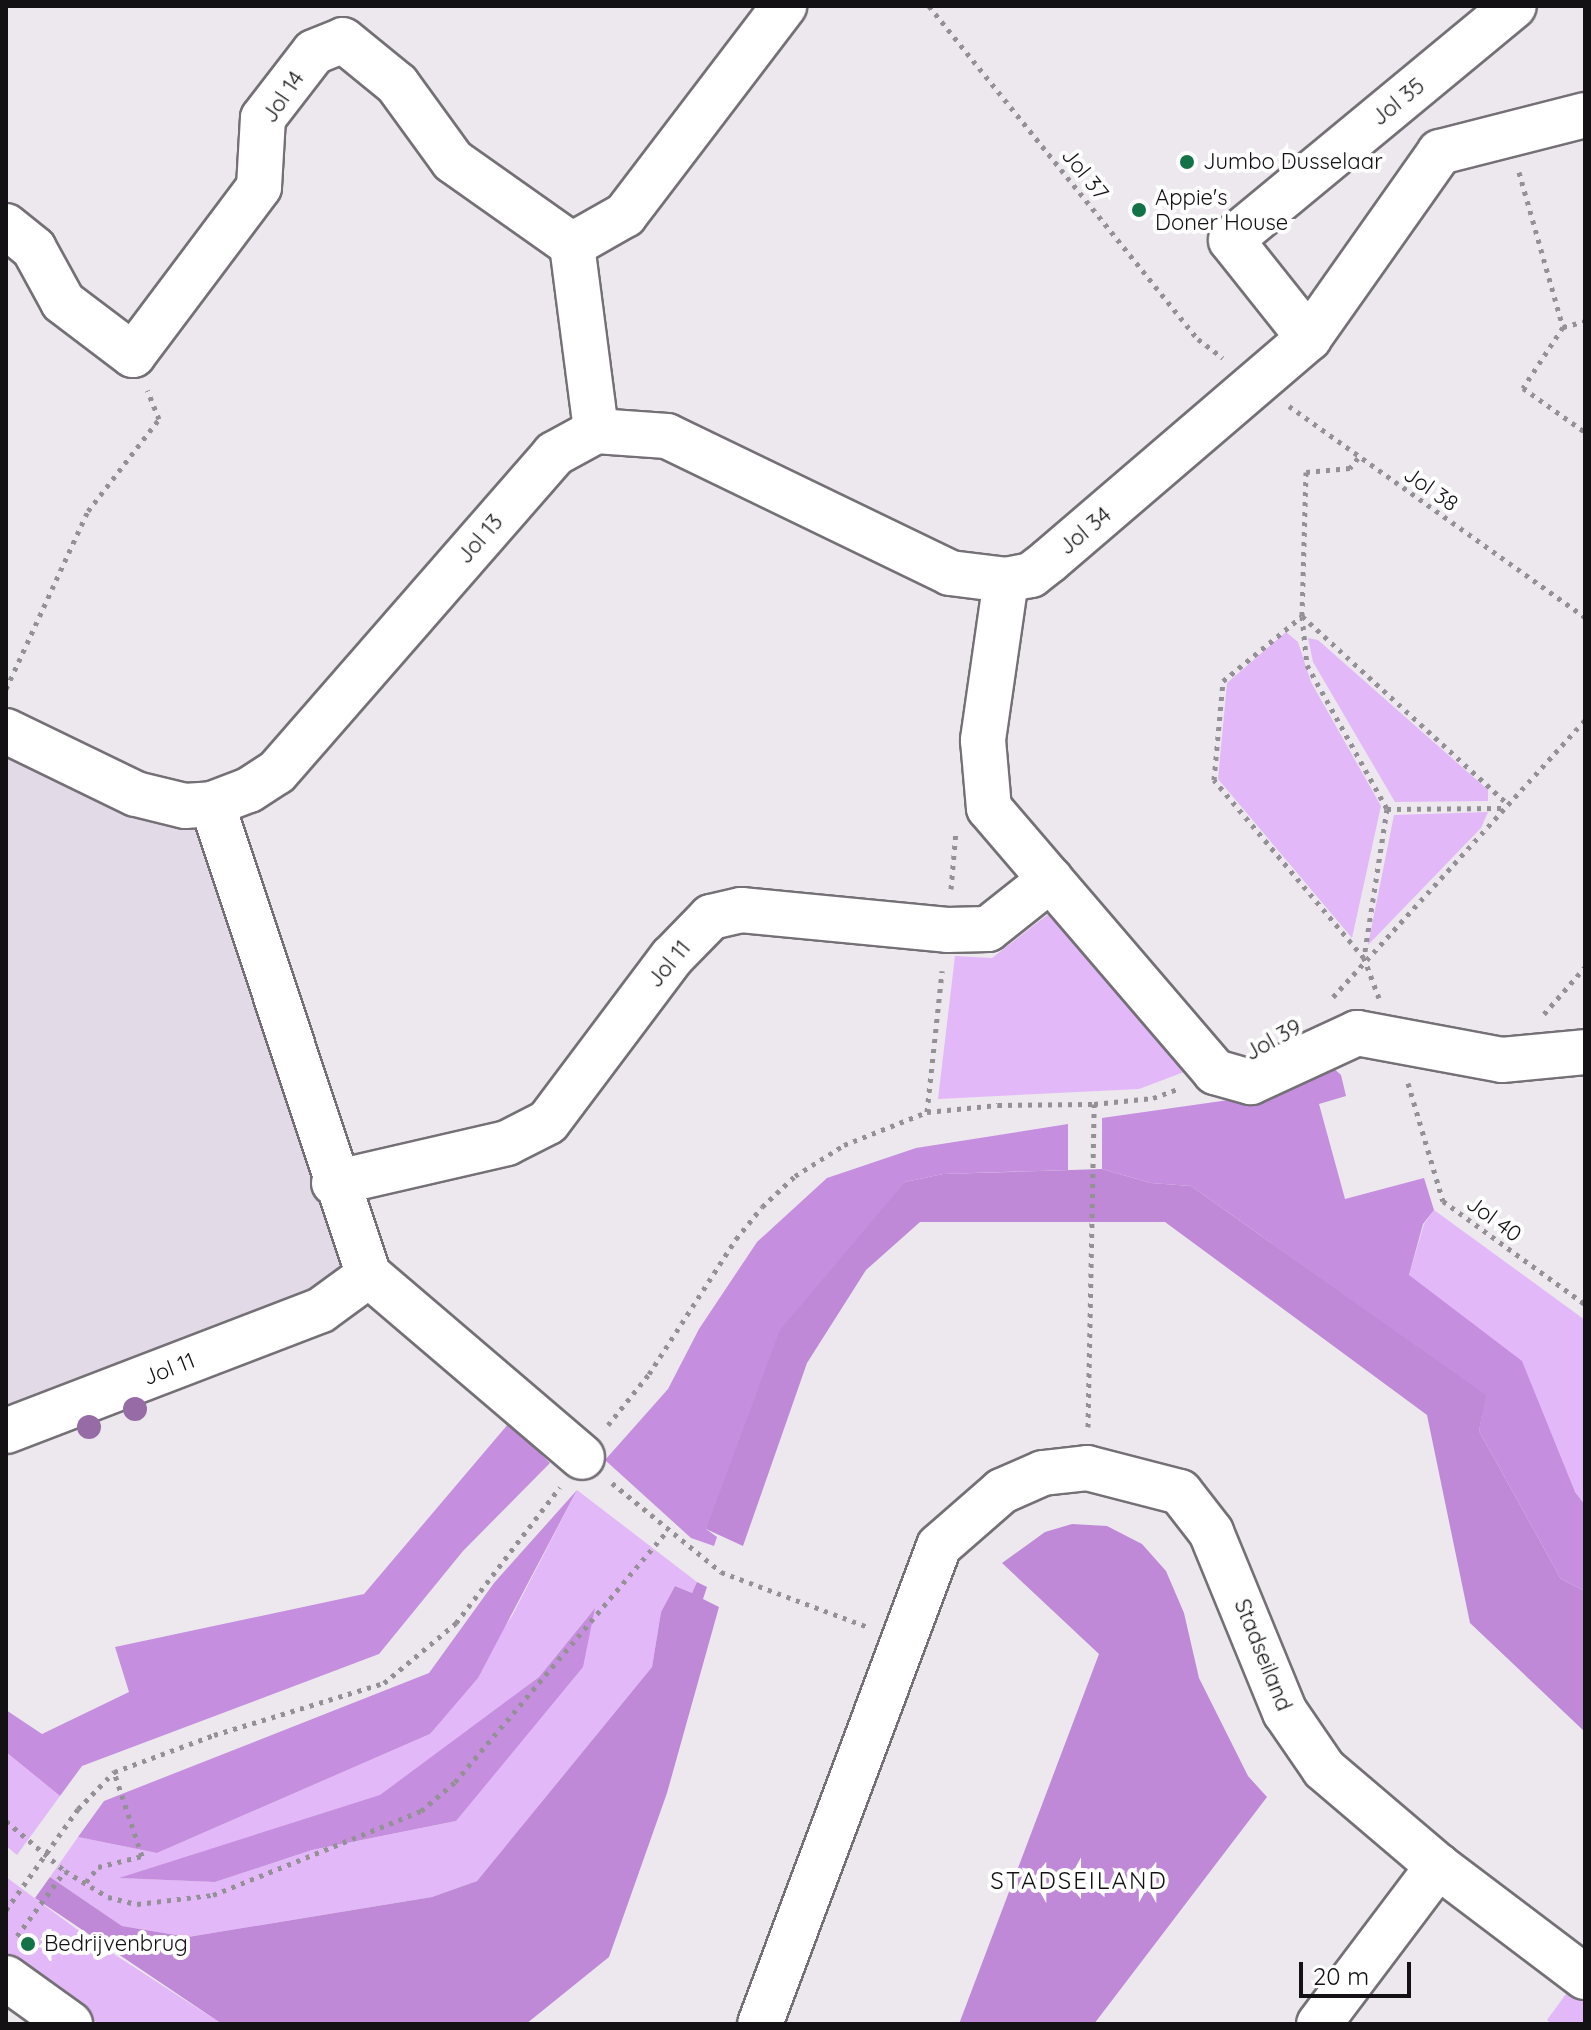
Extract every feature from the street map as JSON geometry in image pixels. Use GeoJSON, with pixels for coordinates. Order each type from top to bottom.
{"type":"FeatureCollection","features":[{"type":"Feature","properties":{"kind":"street"},"geometry":{"type":"LineString","coordinates":[[784,6],[625,215],[572,245],[596,431],[667,436],[950,573],[1006,580],[983,740],[989,808],[1215,1072]]}},
{"type":"Feature","properties":{"kind":"street","name":"Jol 35"},"geometry":{"type":"LineString","coordinates":[[1309,338],[1231,240],[1514,6]]}},
{"type":"Feature","properties":{"kind":"street","name":"Jol 14"},"geometry":{"type":"LineString","coordinates":[[133,355],[259,187],[263,118],[314,52],[343,40],[397,84],[453,161],[572,245]]}},
{"type":"Feature","properties":{"kind":"street","name":"Jol 34"},"geometry":{"type":"LineString","coordinates":[[1006,580],[1031,575],[1260,385],[1309,338],[1440,152],[1585,115]]}},
{"type":"Feature","properties":{"kind":"street"},"geometry":{"type":"LineString","coordinates":[[6,226],[34,249],[63,302],[133,355]]}},
{"type":"Feature","properties":{"kind":"street","name":"Jol 13"},"geometry":{"type":"LineString","coordinates":[[6,731],[136,794],[185,806],[212,804],[277,772],[554,454],[596,431]]}},
{"type":"Feature","properties":{"kind":"street"},"geometry":{"type":"LineString","coordinates":[[212,804],[334,1183],[369,1275],[582,1457]]}},
{"type":"Feature","properties":{"kind":"street","name":"Jol 11"},"geometry":{"type":"LineString","coordinates":[[334,1183],[507,1143],[548,1122],[672,957],[711,917],[741,910],[947,930],[988,929],[1051,879]]}},
{"type":"Feature","properties":{"kind":"street","name":"Jol 39"},"geometry":{"type":"LineString","coordinates":[[1215,1072],[1251,1082],[1357,1033],[1502,1060],[1572,1053]]}},
{"type":"Feature","properties":{"kind":"street","name":"Jol 11"},"geometry":{"type":"LineString","coordinates":[[6,1431],[321,1310],[369,1275]]}},
{"type":"Feature","properties":{"kind":"street","name":"Stadseiland"},"geometry":{"type":"LineString","coordinates":[[760,2024],[939,1546],[1002,1491],[1043,1473],[1087,1468],[1180,1492],[1211,1532],[1285,1712],[1324,1769],[1438,1866],[1585,1977]]}},
{"type":"Feature","properties":{"kind":"street"},"geometry":{"type":"LineString","coordinates":[[1319,2024],[1438,1866]]}},
{"type":"Feature","properties":{"kind":"street"},"geometry":{"type":"LineString","coordinates":[[6,1978],[70,2024]]}},
{"type":"Feature","properties":{"kind":"path","name":"Jol 37"},"geometry":{"type":"LineString","coordinates":[[929,6],[1198,339],[1260,385]]}},
{"type":"Feature","properties":{"kind":"path"},"geometry":{"type":"LineString","coordinates":[[1508,135],[1563,327]]}},
{"type":"Feature","properties":{"kind":"path"},"geometry":{"type":"LineString","coordinates":[[1585,321],[1563,327],[1523,388],[1585,432]]}},
{"type":"Feature","properties":{"kind":"path"},"geometry":{"type":"LineString","coordinates":[[6,689],[88,511],[159,419],[133,355]]}},
{"type":"Feature","properties":{"kind":"path","name":"Jol 38"},"geometry":{"type":"LineString","coordinates":[[1260,385],[1358,458],[1585,617]]}},
{"type":"Feature","properties":{"kind":"path"},"geometry":{"type":"LineString","coordinates":[[1358,458],[1350,468],[1306,472],[1302,616],[1307,665],[1387,809],[1364,958]]}},
{"type":"Feature","properties":{"kind":"path"},"geometry":{"type":"LineString","coordinates":[[1302,616],[1505,806]]}},
{"type":"Feature","properties":{"kind":"path"},"geometry":{"type":"LineString","coordinates":[[1302,616],[1223,681],[1214,780],[1364,958]]}},
{"type":"Feature","properties":{"kind":"path"},"geometry":{"type":"LineString","coordinates":[[1329,1002],[1364,958],[1585,720]]}},
{"type":"Feature","properties":{"kind":"path"},"geometry":{"type":"LineString","coordinates":[[1387,809],[1505,806]]}},
{"type":"Feature","properties":{"kind":"path"},"geometry":{"type":"LineString","coordinates":[[1572,1053],[1544,1014],[1585,967]]}},
{"type":"Feature","properties":{"kind":"path","name":"Jol 40"},"geometry":{"type":"LineString","coordinates":[[1396,1041],[1443,1201],[1585,1304]]}},
{"type":"Feature","properties":{"kind":"path"},"geometry":{"type":"LineString","coordinates":[[6,1910],[78,1809],[114,1772],[214,1735],[384,1683],[456,1623],[649,1374],[736,1239],[795,1176],[844,1145],[927,1112],[998,1105],[1094,1104],[1153,1098],[1215,1072]]}},
{"type":"Feature","properties":{"kind":"path"},"geometry":{"type":"LineString","coordinates":[[1087,1468],[1094,1104]]}},
{"type":"Feature","properties":{"kind":"path"},"geometry":{"type":"LineString","coordinates":[[582,1457],[666,1532],[721,1572],[903,1640]]}},
{"type":"Feature","properties":{"kind":"path"},"geometry":{"type":"LineString","coordinates":[[6,1821],[65,1871],[108,1897],[137,1904],[213,1895],[421,1811],[455,1782],[666,1532]]}},
{"type":"Feature","properties":{"kind":"path"},"geometry":{"type":"LineString","coordinates":[[86,1882],[98,1867],[142,1856],[114,1772]]}},
{"type":"Feature","properties":{"kind":"path"},"geometry":{"type":"LineString","coordinates":[[17,1936],[65,1871]]}},
{"type":"Feature","properties":{"kind":"shaded area"},"geometry":{"type":"Polygon","coordinates":[[[1286,632],[1298,642],[1311,682],[1381,806],[1352,938],[1218,779],[1227,683],[1286,632]]]}},
{"type":"Feature","properties":{"kind":"shaded area"},"geometry":{"type":"Polygon","coordinates":[[[1308,638],[1318,640],[1488,790],[1488,801],[1395,802],[1313,662],[1308,638]]]}},
{"type":"Feature","properties":{"kind":"shaded area"},"geometry":{"type":"Polygon","coordinates":[[[6,716],[214,808],[387,1267],[6,1425],[6,716]]]}},
{"type":"Feature","properties":{"kind":"shaded area"},"geometry":{"type":"Polygon","coordinates":[[[1488,812],[1481,828],[1368,945],[1394,815],[1488,812]]]}},
{"type":"Feature","properties":{"kind":"shaded area"},"geometry":{"type":"Polygon","coordinates":[[[1051,912],[1184,1072],[1139,1089],[938,1099],[955,956],[992,958],[1051,912]]]}},
{"type":"Feature","properties":{"kind":"shaded area"},"geometry":{"type":"Polygon","coordinates":[[[1329,1064],[1341,1075],[1346,1096],[1319,1104],[1345,1199],[1424,1178],[1434,1210],[1423,1224],[1409,1275],[1522,1361],[1575,1492],[1585,1505],[1585,1591],[1561,1579],[1479,1431],[1485,1395],[1191,1186],[1151,1183],[1102,1169],[1102,1118],[1271,1094],[1329,1064]]]}},
{"type":"Feature","properties":{"kind":"shaded area"},"geometry":{"type":"Polygon","coordinates":[[[1068,1124],[1068,1170],[943,1174],[905,1182],[706,1529],[717,1537],[714,1546],[691,1538],[605,1460],[668,1389],[699,1329],[757,1242],[827,1178],[916,1148],[1068,1124]]]}},
{"type":"Feature","properties":{"kind":"shaded area"},"geometry":{"type":"Polygon","coordinates":[[[1102,1169],[1151,1183],[1191,1186],[1486,1395],[1479,1431],[1561,1579],[1585,1591],[1585,1732],[1470,1623],[1427,1415],[1165,1222],[920,1222],[866,1270],[807,1363],[743,1546],[706,1529],[780,1330],[905,1182],[943,1174],[1102,1169]]]}},
{"type":"Feature","properties":{"kind":"shaded area"},"geometry":{"type":"Polygon","coordinates":[[[1434,1210],[1585,1320],[1585,1505],[1409,1275],[1424,1224],[1434,1210]]]}},
{"type":"Feature","properties":{"kind":"shaded area"},"geometry":{"type":"Polygon","coordinates":[[[509,1423],[550,1463],[463,1551],[379,1654],[82,1766],[60,1796],[6,1752],[6,1710],[42,1734],[129,1692],[115,1647],[364,1594],[509,1423]]]}},
{"type":"Feature","properties":{"kind":"shaded area"},"geometry":{"type":"Polygon","coordinates":[[[577,1490],[697,1582],[692,1593],[675,1586],[661,1612],[652,1667],[477,1881],[432,1897],[188,1937],[122,1926],[50,1877],[78,1837],[157,1853],[430,1734],[512,1616],[577,1490]],[[593,1610],[539,1677],[380,1796],[122,1878],[215,1882],[312,1850],[456,1821],[593,1610]]]}},
{"type":"Feature","properties":{"kind":"shaded area"},"geometry":{"type":"Polygon","coordinates":[[[577,1490],[478,1678],[430,1734],[157,1853],[78,1837],[104,1801],[429,1673],[494,1583],[577,1490]]]}},
{"type":"Feature","properties":{"kind":"shaded area"},"geometry":{"type":"Polygon","coordinates":[[[1072,1524],[1107,1526],[1142,1544],[1166,1571],[1184,1613],[1199,1678],[1248,1776],[1267,1797],[1094,2024],[959,2024],[1099,1654],[1002,1563],[1045,1532],[1072,1524]]]}},
{"type":"Feature","properties":{"kind":"shaded area"},"geometry":{"type":"Polygon","coordinates":[[[697,1582],[707,1587],[703,1599],[719,1607],[667,1793],[609,1957],[526,2024],[222,2024],[35,1898],[50,1877],[122,1926],[188,1937],[432,1897],[477,1881],[652,1667],[661,1612],[675,1586],[692,1593],[697,1582]]]}},
{"type":"Feature","properties":{"kind":"shaded area"},"geometry":{"type":"Polygon","coordinates":[[[595,1608],[583,1667],[456,1821],[312,1850],[215,1882],[119,1878],[380,1795],[539,1677],[595,1608]]]}},
{"type":"Feature","properties":{"kind":"shaded area"},"geometry":{"type":"Polygon","coordinates":[[[6,1752],[60,1796],[17,1855],[6,1846],[6,1752]]]}},
{"type":"Feature","properties":{"kind":"shaded area"},"geometry":{"type":"Polygon","coordinates":[[[6,1877],[86,1936],[222,2024],[99,2024],[6,1957],[6,1877]]]}},
{"type":"Feature","properties":{"kind":"shaded area"},"geometry":{"type":"Polygon","coordinates":[[[1574,1983],[1585,1991],[1585,2024],[1552,2024],[1547,2020],[1574,1983]]]}},
{"type":"Feature","properties":{"kind":"place","name":"Jumbo Dusselaar"},"geometry":{"type":"Point","coordinates":[1187,162]}},
{"type":"Feature","properties":{"kind":"place","name":"Appie's Doner House"},"geometry":{"type":"Point","coordinates":[1139,210]}},
{"type":"Feature","properties":{"kind":"place","name":"Bedrijvenbrug"},"geometry":{"type":"Point","coordinates":[28,1944]}},
{"type":"Feature","properties":{"kind":"district","name":"STADSEILAND"},"geometry":{"type":"Point","coordinates":[1079,1881]}}]}
